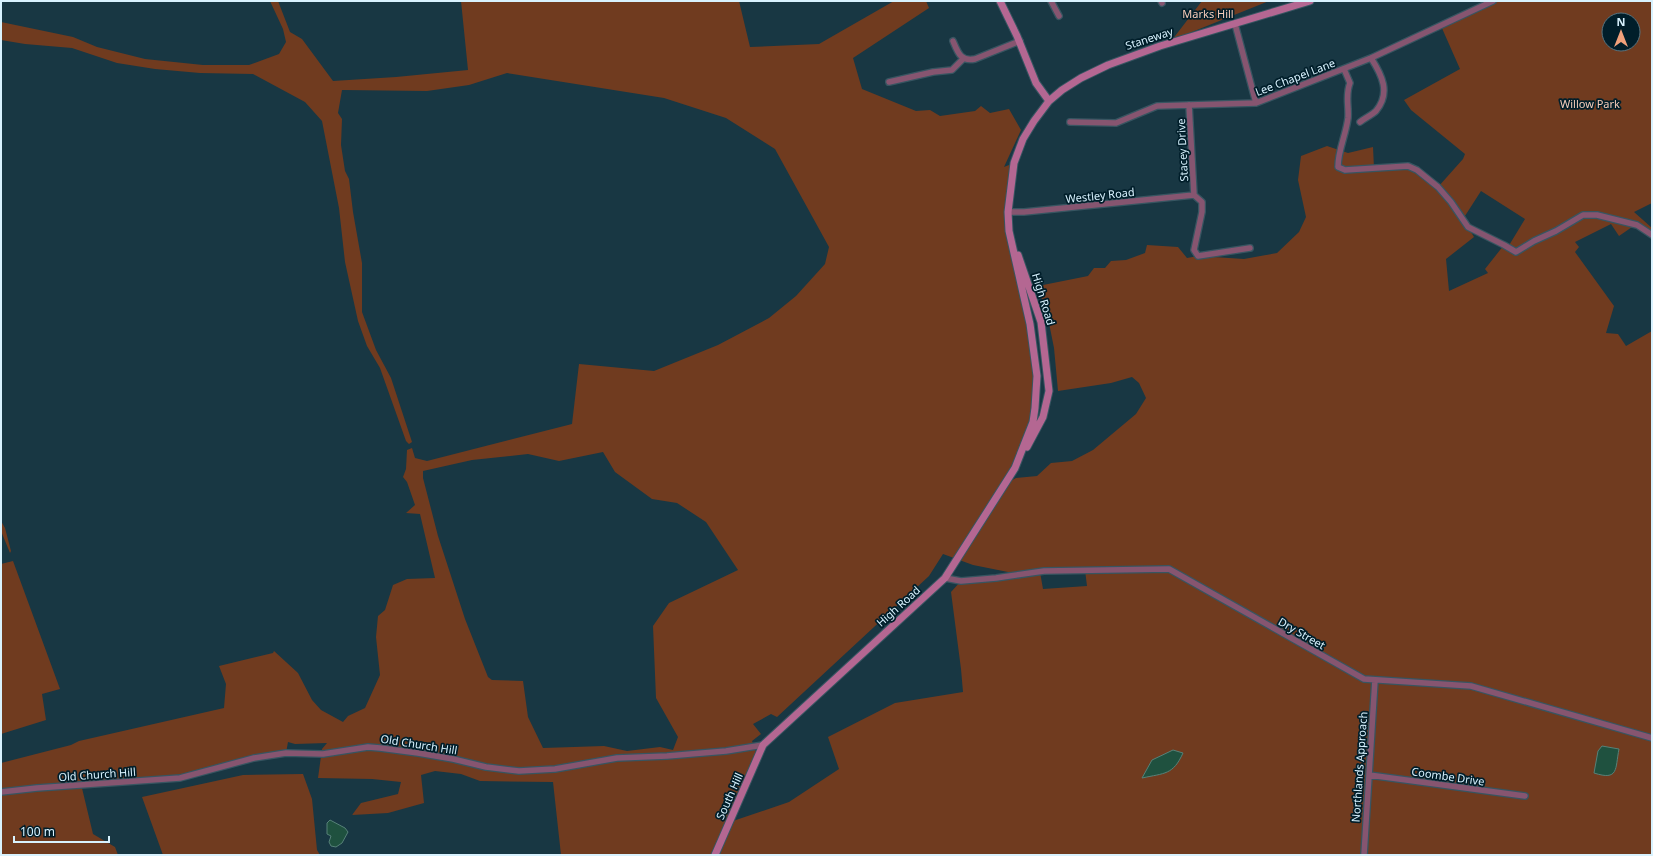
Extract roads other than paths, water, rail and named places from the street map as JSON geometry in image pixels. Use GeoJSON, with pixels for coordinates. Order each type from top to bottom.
{"type":"FeatureCollection","features":[{"type":"Feature","properties":{"kind":"main road"},"geometry":{"type":"LineString","coordinates":[[1000,1],[1020,41],[1036,83],[1049,101]]}},
{"type":"Feature","properties":{"kind":"main road","name":"Staneway"},"geometry":{"type":"LineString","coordinates":[[1049,101],[1073,83],[1108,64],[1142,52],[1310,1]]}},
{"type":"Feature","properties":{"kind":"main road","name":"High Road"},"geometry":{"type":"LineString","coordinates":[[763,745],[945,578],[1015,468],[1033,422],[1036,376],[1030,324],[1009,231],[1008,212],[1014,163],[1030,126],[1049,101]]}},
{"type":"Feature","properties":{"kind":"main road","name":"High Road"},"geometry":{"type":"LineString","coordinates":[[1008,212],[1018,254],[1041,322],[1049,390],[1043,417],[1018,460]]}},
{"type":"Feature","properties":{"kind":"main road","name":"South Hill"},"geometry":{"type":"LineString","coordinates":[[715,855],[763,745]]}},
{"type":"Feature","properties":{"kind":"street"},"geometry":{"type":"LineString","coordinates":[[1051,1],[1059,16]]}},
{"type":"Feature","properties":{"kind":"street","name":"Lee Chapel Lane"},"geometry":{"type":"LineString","coordinates":[[1070,122],[1116,123],[1157,106],[1256,103],[1371,58],[1492,1]]}},
{"type":"Feature","properties":{"kind":"street"},"geometry":{"type":"LineString","coordinates":[[1235,24],[1256,103]]}},
{"type":"Feature","properties":{"kind":"street"},"geometry":{"type":"LineString","coordinates":[[953,41],[963,59],[975,60],[1020,41]]}},
{"type":"Feature","properties":{"kind":"street"},"geometry":{"type":"LineString","coordinates":[[1360,122],[1375,112],[1382,101],[1383,81],[1381,73],[1371,58]]}},
{"type":"Feature","properties":{"kind":"street"},"geometry":{"type":"LineString","coordinates":[[889,82],[949,70],[956,67],[963,59]]}},
{"type":"Feature","properties":{"kind":"street"},"geometry":{"type":"LineString","coordinates":[[1344,69],[1350,83],[1347,90],[1348,118],[1338,158],[1338,168],[1345,170],[1408,166],[1417,170],[1438,187],[1451,202],[1468,227],[1516,252],[1583,215],[1597,215],[1637,225],[1652,235]]}},
{"type":"Feature","properties":{"kind":"street","name":"Stacey Drive"},"geometry":{"type":"LineString","coordinates":[[1189,105],[1194,195],[1202,202],[1202,212],[1194,250],[1198,256],[1250,248]]}},
{"type":"Feature","properties":{"kind":"street","name":"Westley Road"},"geometry":{"type":"LineString","coordinates":[[1008,212],[1024,212],[1194,195]]}},
{"type":"Feature","properties":{"kind":"street","name":"Dry Street"},"geometry":{"type":"LineString","coordinates":[[945,578],[961,581],[996,578],[1044,571],[1169,569],[1364,679],[1471,686],[1652,738]]}},
{"type":"Feature","properties":{"kind":"street","name":"Northlands Approach"},"geometry":{"type":"LineString","coordinates":[[1364,855],[1375,680]]}},
{"type":"Feature","properties":{"kind":"street","name":"Old Church Hill"},"geometry":{"type":"LineString","coordinates":[[1,792],[180,778],[254,758],[286,753],[323,754],[368,748],[380,748],[453,759],[486,767],[519,771],[555,769],[617,758],[667,756],[726,751],[763,745]]}},
{"type":"Feature","properties":{"kind":"street","name":"Coombe Drive"},"geometry":{"type":"LineString","coordinates":[[1369,775],[1525,796]]}},
{"type":"Feature","properties":{"kind":"park label","name":"Marks Hill"},"geometry":{"type":"Point","coordinates":[1208,13]}},
{"type":"Feature","properties":{"kind":"park label","name":"Willow Park"},"geometry":{"type":"Point","coordinates":[1590,103]}}]}
